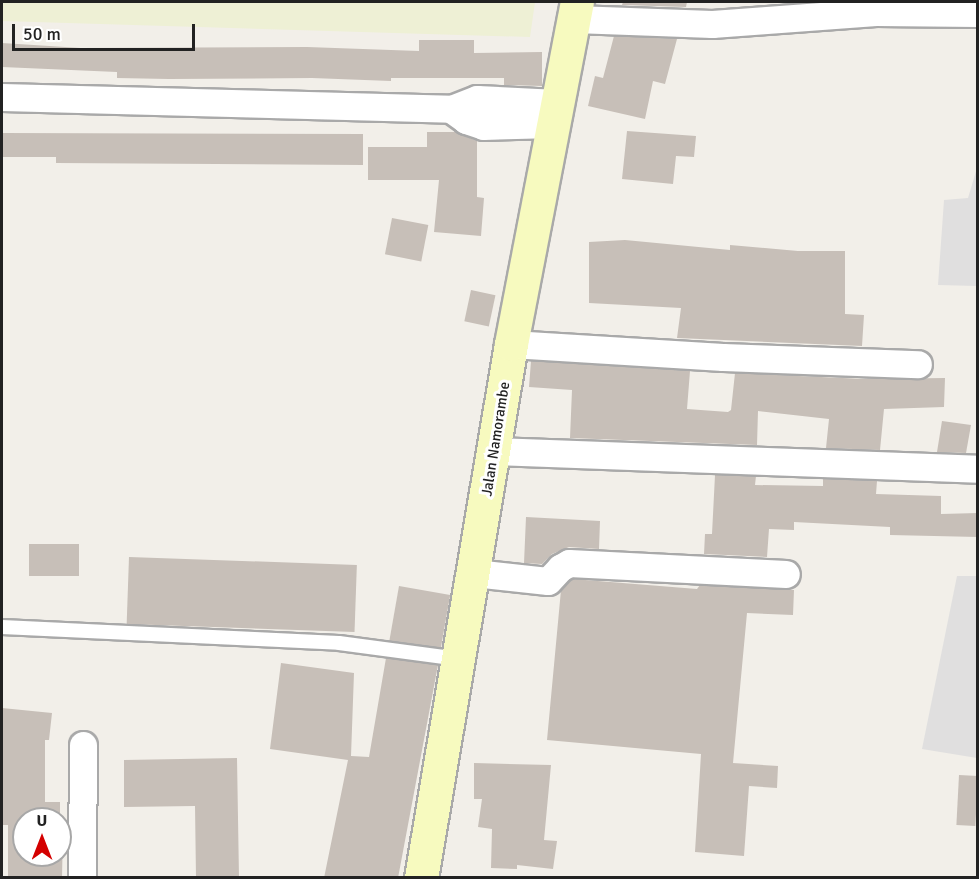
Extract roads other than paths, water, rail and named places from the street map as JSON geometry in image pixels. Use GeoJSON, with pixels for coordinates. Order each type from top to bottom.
{"type":"FeatureCollection","features":[{"type":"Feature","properties":{"kind":"main road","name":"Jalan Namorambe"},"geometry":{"type":"LineString","coordinates":[[421,878],[511,344],[575,10]]}},
{"type":"Feature","properties":{"kind":"street"},"geometry":{"type":"LineString","coordinates":[[575,10],[712,24],[876,12],[978,13]]}},
{"type":"Feature","properties":{"kind":"street"},"geometry":{"type":"LineString","coordinates":[[2,97],[451,109],[466,120],[483,126],[555,113]]}},
{"type":"Feature","properties":{"kind":"street"},"geometry":{"type":"LineString","coordinates":[[511,344],[723,357],[918,364]]}},
{"type":"Feature","properties":{"kind":"street"},"geometry":{"type":"LineString","coordinates":[[494,451],[978,469]]}},
{"type":"Feature","properties":{"kind":"street"},"geometry":{"type":"LineString","coordinates":[[474,573],[548,581],[560,568],[569,563],[786,574]]}},
{"type":"Feature","properties":{"kind":"street"},"geometry":{"type":"LineString","coordinates":[[82,878],[83,745]]}},
{"type":"Feature","properties":{"kind":"lane"},"geometry":{"type":"LineString","coordinates":[[2,627],[339,643],[459,658]]}}]}
